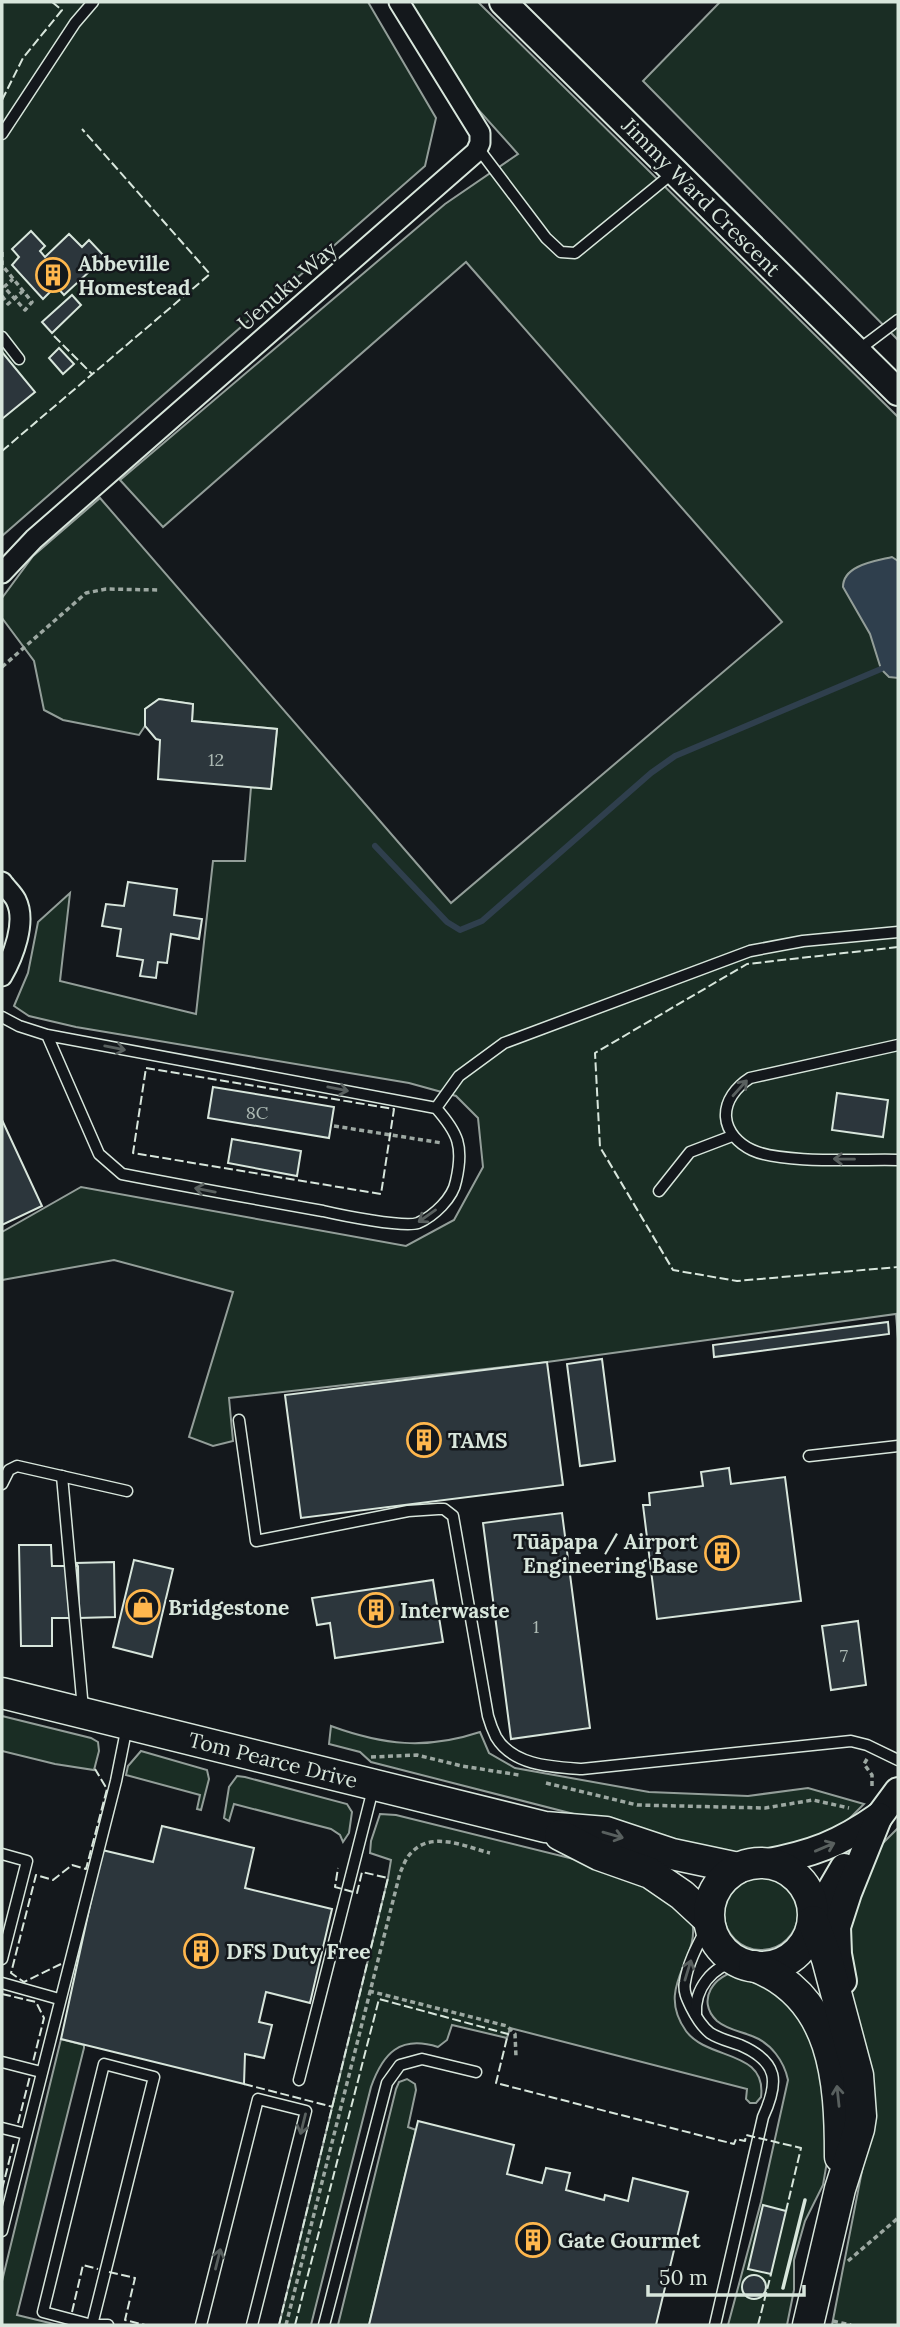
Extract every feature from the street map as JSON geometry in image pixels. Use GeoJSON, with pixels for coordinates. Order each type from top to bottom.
{"type":"FeatureCollection","features":[{"type":"Feature","properties":{"kind":"main road","name":"Tom Pearce Drive"},"geometry":{"type":"LineString","coordinates":[[2,1693],[127,1724],[371,1771],[545,1827],[599,1855],[650,1873],[682,1895],[710,1921]]}},
{"type":"Feature","properties":{"kind":"main road","name":"Tom Pearce Drive"},"geometry":{"type":"LineString","coordinates":[[545,1827],[606,1832],[672,1854],[751,1866]]}},
{"type":"Feature","properties":{"kind":"main road"},"geometry":{"type":"LineString","coordinates":[[808,2325],[841,2189],[859,2129],[861,2116],[858,2075],[806,1888],[795,1875],[780,1867],[751,1866],[724,1879],[714,1894],[710,1921],[715,1938],[724,1952],[746,1964],[772,1973],[797,1991],[815,2013],[823,2030],[837,2090],[841,2189]]}},
{"type":"Feature","properties":{"kind":"main road"},"geometry":{"type":"LineString","coordinates":[[746,1964],[770,1966],[786,1961],[799,1951],[808,1937],[813,1921]]}},
{"type":"Feature","properties":{"kind":"street"},"geometry":{"type":"LineString","coordinates":[[399,2],[467,108],[480,133],[478,148]]}},
{"type":"Feature","properties":{"kind":"street","name":"Jimmy Ward Crescent"},"geometry":{"type":"LineString","coordinates":[[503,2],[898,392]]}},
{"type":"Feature","properties":{"kind":"street","name":"Uenuku Way"},"geometry":{"type":"LineString","coordinates":[[2,573],[34,539],[478,148]]}},
{"type":"Feature","properties":{"kind":"street"},"geometry":{"type":"LineString","coordinates":[[2,882],[16,901],[19,914],[15,947],[2,976]]}},
{"type":"Feature","properties":{"kind":"street"},"geometry":{"type":"LineString","coordinates":[[751,1866],[822,1849],[857,1831],[869,1805],[898,1791]]}},
{"type":"Feature","properties":{"kind":"street"},"geometry":{"type":"LineString","coordinates":[[813,1921],[846,1863],[869,1805]]}},
{"type":"Feature","properties":{"kind":"street"},"geometry":{"type":"LineString","coordinates":[[858,2075],[852,2023],[838,1954],[837,1927],[869,1805]]}},
{"type":"Feature","properties":{"kind":"lane"},"geometry":{"type":"LineString","coordinates":[[2,134],[91,3]]}},
{"type":"Feature","properties":{"kind":"lane"},"geometry":{"type":"LineString","coordinates":[[478,148],[546,238],[561,252],[575,253],[674,171]]}},
{"type":"Feature","properties":{"kind":"lane"},"geometry":{"type":"LineString","coordinates":[[856,351],[898,320]]}},
{"type":"Feature","properties":{"kind":"lane"},"geometry":{"type":"LineString","coordinates":[[2,337],[19,359]]}},
{"type":"Feature","properties":{"kind":"lane"},"geometry":{"type":"LineString","coordinates":[[436,1108],[459,1076],[504,1044],[750,951],[803,941],[898,932]]}},
{"type":"Feature","properties":{"kind":"lane"},"geometry":{"type":"LineString","coordinates":[[2,1017],[47,1035],[436,1108],[454,1129],[459,1152],[454,1191],[439,1208],[416,1224],[373,1221],[122,1174],[99,1154],[47,1035]]}},
{"type":"Feature","properties":{"kind":"lane"},"geometry":{"type":"LineString","coordinates":[[898,1045],[750,1078],[741,1084],[726,1106],[726,1122],[732,1136],[752,1150],[789,1158],[898,1160]]}},
{"type":"Feature","properties":{"kind":"lane"},"geometry":{"type":"LineString","coordinates":[[659,1191],[690,1152],[732,1136]]}},
{"type":"Feature","properties":{"kind":"lane"},"geometry":{"type":"LineString","coordinates":[[239,1420],[256,1542],[408,1511],[438,1508],[453,1516],[488,1716],[496,1737],[515,1755],[543,1765],[582,1769],[851,1741],[873,1747],[898,1760]]}},
{"type":"Feature","properties":{"kind":"lane"},"geometry":{"type":"LineString","coordinates":[[809,1456],[898,1446]]}},
{"type":"Feature","properties":{"kind":"lane"},"geometry":{"type":"LineString","coordinates":[[2,1484],[9,1470],[17,1466],[127,1491]]}},
{"type":"Feature","properties":{"kind":"lane"},"geometry":{"type":"LineString","coordinates":[[62,1476],[83,1713]]}},
{"type":"Feature","properties":{"kind":"lane"},"geometry":{"type":"LineString","coordinates":[[2,2231],[116,1781],[127,1724]]}},
{"type":"Feature","properties":{"kind":"lane"},"geometry":{"type":"LineString","coordinates":[[299,2080],[371,1771]]}},
{"type":"Feature","properties":{"kind":"lane"},"geometry":{"type":"LineString","coordinates":[[2,1854],[27,1861],[2,1959]]}},
{"type":"Feature","properties":{"kind":"lane"},"geometry":{"type":"LineString","coordinates":[[710,1921],[689,1964],[684,1984],[688,2003],[698,2019],[717,2037],[747,2048],[761,2057],[770,2068],[775,2082],[773,2096],[763,2117],[715,2325]]}},
{"type":"Feature","properties":{"kind":"lane"},"geometry":{"type":"LineString","coordinates":[[698,2019],[696,2009],[700,1994],[710,1975],[721,1966],[746,1964]]}},
{"type":"Feature","properties":{"kind":"lane"},"geometry":{"type":"LineString","coordinates":[[2,1983],[59,1999]]}},
{"type":"Feature","properties":{"kind":"lane"},"geometry":{"type":"LineString","coordinates":[[324,2325],[387,2082],[400,2065],[422,2059],[476,2072]]}},
{"type":"Feature","properties":{"kind":"lane"},"geometry":{"type":"LineString","coordinates":[[2,2062],[41,2072]]}},
{"type":"Feature","properties":{"kind":"lane"},"geometry":{"type":"LineString","coordinates":[[92,2325],[154,2077],[104,2064],[43,2312],[92,2325],[108,2325]]}},
{"type":"Feature","properties":{"kind":"lane"},"geometry":{"type":"LineString","coordinates":[[201,2325],[258,2099],[306,2111],[252,2325]]}},
{"type":"Feature","properties":{"kind":"lane"},"geometry":{"type":"LineString","coordinates":[[2,2128],[26,2134]]}},
{"type":"Feature","properties":{"kind":"path"},"geometry":{"type":"LineString","coordinates":[[2,252],[2,265],[32,302],[25,310],[4,286],[13,279]]}},
{"type":"Feature","properties":{"kind":"path"},"geometry":{"type":"LineString","coordinates":[[2,296],[8,304],[23,291]]}},
{"type":"Feature","properties":{"kind":"path"},"geometry":{"type":"LineString","coordinates":[[2,667],[86,593],[106,589],[160,590]]}},
{"type":"Feature","properties":{"kind":"path"},"geometry":{"type":"LineString","coordinates":[[334,1126],[443,1143]]}},
{"type":"Feature","properties":{"kind":"path"},"geometry":{"type":"LineString","coordinates":[[543,1782],[637,1805],[765,1808],[813,1800],[848,1808],[869,1805],[872,1775],[864,1764],[873,1747]]}},
{"type":"Feature","properties":{"kind":"path"},"geometry":{"type":"LineString","coordinates":[[371,1771],[417,1755],[520,1776]]}},
{"type":"Feature","properties":{"kind":"path"},"geometry":{"type":"LineString","coordinates":[[286,2325],[400,1872],[410,1853],[423,1844],[439,1840],[491,1853]]}},
{"type":"Feature","properties":{"kind":"path"},"geometry":{"type":"LineString","coordinates":[[369,1991],[507,2026],[515,2034],[516,2057]]}},
{"type":"Feature","properties":{"kind":"path"},"geometry":{"type":"LineString","coordinates":[[847,2263],[898,2218]]}},
{"type":"Feature","properties":{"kind":"green space"},"geometry":{"type":"Polygon","coordinates":[[[2,2],[368,2],[436,118],[425,166],[2,536],[2,2]]]}},
{"type":"Feature","properties":{"kind":"green space"},"geometry":{"type":"Polygon","coordinates":[[[410,2],[478,2],[898,417],[898,1339],[896,1314],[547,1362],[229,1398],[233,1441],[213,1446],[189,1437],[233,1292],[114,1260],[2,1280],[2,1232],[81,1187],[406,1246],[454,1220],[483,1167],[478,1118],[456,1096],[409,1083],[76,1027],[29,1016],[14,1006],[28,973],[38,922],[70,893],[60,981],[196,1014],[213,861],[245,861],[251,787],[271,789],[277,729],[192,721],[193,704],[159,699],[145,709],[145,726],[139,735],[63,720],[44,710],[34,661],[2,618],[2,598],[33,556],[100,498],[451,903],[782,622],[466,262],[163,527],[120,480],[445,204],[518,154],[474,105],[410,2]]]}},
{"type":"Feature","properties":{"kind":"green space"},"geometry":{"type":"Polygon","coordinates":[[[720,2],[898,2],[898,340],[643,81],[720,2]]]}},
{"type":"Feature","properties":{"kind":"green space"},"geometry":{"type":"Polygon","coordinates":[[[2,1716],[98,1742],[99,1751],[94,1770],[2,1751],[2,1716]]]}},
{"type":"Feature","properties":{"kind":"green space"},"geometry":{"type":"Polygon","coordinates":[[[331,1726],[369,1737],[405,1743],[441,1741],[480,1732],[489,1753],[515,1768],[649,1792],[748,1796],[808,1788],[864,1804],[842,1826],[779,1851],[728,1856],[371,1762],[360,1752],[329,1744],[331,1726]]]}},
{"type":"Feature","properties":{"kind":"green space"},"geometry":{"type":"Polygon","coordinates":[[[141,1751],[207,1770],[209,1779],[201,1810],[197,1809],[200,1795],[126,1775],[128,1766],[141,1751]]]}},
{"type":"Feature","properties":{"kind":"green space"},"geometry":{"type":"Polygon","coordinates":[[[237,1776],[347,1804],[352,1812],[349,1833],[343,1842],[340,1835],[331,1829],[234,1804],[229,1821],[224,1818],[229,1787],[237,1776]]]}},
{"type":"Feature","properties":{"kind":"green space"},"geometry":{"type":"Polygon","coordinates":[[[380,1814],[396,1815],[634,1874],[692,1921],[693,1935],[676,1986],[675,2000],[677,2015],[686,2031],[708,2047],[746,2063],[755,2071],[760,2082],[761,2097],[756,2103],[750,2103],[746,2099],[747,2089],[510,2028],[507,2038],[452,2025],[447,2040],[438,2047],[413,2043],[403,2045],[387,2056],[371,2087],[311,2325],[279,2325],[388,1878],[391,1860],[370,1853],[380,1814]]]}},
{"type":"Feature","properties":{"kind":"green space"},"geometry":{"type":"Polygon","coordinates":[[[898,1828],[898,2325],[832,2325],[867,2145],[846,1982],[847,1916],[876,1850],[898,1828]]]}},
{"type":"Feature","properties":{"kind":"green space"},"geometry":{"type":"Polygon","coordinates":[[[761,1876],[782,1882],[792,1892],[798,1913],[792,1934],[782,1944],[761,1950],[740,1944],[730,1934],[724,1913],[730,1892],[740,1882],[761,1876]]]}},
{"type":"Feature","properties":{"kind":"green space"},"geometry":{"type":"Polygon","coordinates":[[[739,1971],[767,1979],[817,2040],[829,2150],[823,2185],[805,2221],[794,2260],[794,2290],[787,2325],[728,2325],[761,2202],[788,2080],[780,2060],[771,2048],[759,2039],[721,2024],[711,2013],[708,1997],[711,1989],[722,1977],[739,1971]]]}},
{"type":"Feature","properties":{"kind":"green space"},"geometry":{"type":"Polygon","coordinates":[[[61,2039],[84,2045],[84,2048],[17,2315],[58,2325],[2,2325],[2,2281],[61,2039]]]}},
{"type":"Feature","properties":{"kind":"green space"},"geometry":{"type":"Polygon","coordinates":[[[407,2079],[415,2084],[416,2090],[408,2127],[416,2130],[369,2325],[338,2325],[396,2089],[399,2082],[407,2079]]]}},
{"type":"Feature","properties":{"kind":"water"},"geometry":{"type":"Polygon","coordinates":[[[892,557],[898,561],[898,678],[889,677],[881,669],[870,634],[843,587],[844,580],[854,569],[869,562],[892,557]]]}},
{"type":"Feature","properties":{"kind":"building","name":"Abbeville Homestead"},"geometry":{"type":"Polygon","coordinates":[[[31,231],[45,246],[40,251],[45,257],[69,234],[82,247],[89,240],[105,257],[64,295],[56,286],[43,299],[12,265],[19,257],[12,249],[31,231]]]}},
{"type":"Feature","properties":{"kind":"building"},"geometry":{"type":"Polygon","coordinates":[[[72,295],[81,305],[52,333],[42,322],[72,295]]]}},
{"type":"Feature","properties":{"kind":"building"},"geometry":{"type":"Polygon","coordinates":[[[59,348],[74,364],[63,374],[49,358],[59,348]]]}},
{"type":"Feature","properties":{"kind":"building"},"geometry":{"type":"Polygon","coordinates":[[[2,352],[35,392],[2,419],[2,352]]]}},
{"type":"Feature","properties":{"kind":"building"},"geometry":{"type":"Polygon","coordinates":[[[159,699],[193,704],[192,721],[277,729],[271,789],[158,779],[160,740],[145,726],[145,709],[159,699]]]}},
{"type":"Feature","properties":{"kind":"building"},"geometry":{"type":"Polygon","coordinates":[[[128,882],[177,889],[174,915],[202,919],[199,939],[171,934],[167,963],[158,962],[156,978],[140,976],[143,960],[117,956],[121,929],[102,926],[106,904],[124,906],[128,882]]]}},
{"type":"Feature","properties":{"kind":"building"},"geometry":{"type":"Polygon","coordinates":[[[213,1087],[334,1107],[329,1138],[208,1118],[213,1087]]]}},
{"type":"Feature","properties":{"kind":"building"},"geometry":{"type":"Polygon","coordinates":[[[837,1093],[888,1100],[883,1137],[832,1130],[837,1093]]]}},
{"type":"Feature","properties":{"kind":"building"},"geometry":{"type":"Polygon","coordinates":[[[2,1120],[42,1206],[2,1225],[2,1120]]]}},
{"type":"Feature","properties":{"kind":"building"},"geometry":{"type":"Polygon","coordinates":[[[232,1139],[301,1151],[297,1176],[228,1163],[232,1139]]]}},
{"type":"Feature","properties":{"kind":"building"},"geometry":{"type":"Polygon","coordinates":[[[888,1322],[889,1334],[714,1357],[713,1345],[888,1322]]]}},
{"type":"Feature","properties":{"kind":"building"},"geometry":{"type":"Polygon","coordinates":[[[602,1359],[615,1461],[580,1466],[567,1364],[602,1359]]]}},
{"type":"Feature","properties":{"kind":"building","name":"TAMS"},"geometry":{"type":"Polygon","coordinates":[[[547,1362],[563,1485],[301,1518],[285,1395],[547,1362]]]}},
{"type":"Feature","properties":{"kind":"building","name":"Tūāpapa / Airport Engineering Base"},"geometry":{"type":"Polygon","coordinates":[[[729,1468],[731,1484],[785,1477],[801,1601],[657,1619],[643,1505],[650,1505],[649,1493],[703,1486],[701,1472],[729,1468]]]}},
{"type":"Feature","properties":{"kind":"building"},"geometry":{"type":"Polygon","coordinates":[[[562,1513],[590,1728],[511,1739],[483,1523],[562,1513]]]}},
{"type":"Feature","properties":{"kind":"building"},"geometry":{"type":"Polygon","coordinates":[[[19,1545],[51,1545],[52,1566],[78,1566],[79,1618],[52,1618],[52,1646],[21,1646],[19,1545]]]}},
{"type":"Feature","properties":{"kind":"building","name":"Bridgestone"},"geometry":{"type":"Polygon","coordinates":[[[134,1560],[173,1569],[152,1657],[113,1647],[134,1560]]]}},
{"type":"Feature","properties":{"kind":"building"},"geometry":{"type":"Polygon","coordinates":[[[114,1562],[115,1617],[79,1618],[76,1563],[114,1562]]]}},
{"type":"Feature","properties":{"kind":"building","name":"Interwaste"},"geometry":{"type":"Polygon","coordinates":[[[433,1580],[443,1642],[335,1658],[330,1623],[317,1625],[312,1598],[433,1580]]]}},
{"type":"Feature","properties":{"kind":"building"},"geometry":{"type":"Polygon","coordinates":[[[858,1621],[866,1685],[831,1690],[822,1626],[858,1621]]]}},
{"type":"Feature","properties":{"kind":"building","name":"DFS Duty Free"},"geometry":{"type":"Polygon","coordinates":[[[162,1826],[254,1848],[245,1888],[332,1909],[310,2003],[266,1992],[259,2022],[272,2025],[264,2058],[245,2054],[244,2084],[61,2039],[102,1850],[153,1862],[162,1826]]]}},
{"type":"Feature","properties":{"kind":"building","name":"Gate Gourmet"},"geometry":{"type":"Polygon","coordinates":[[[418,2121],[514,2145],[507,2174],[542,2183],[546,2168],[570,2173],[566,2190],[604,2200],[605,2195],[628,2201],[633,2178],[688,2192],[656,2325],[369,2325],[418,2121]]]}},
{"type":"Feature","properties":{"kind":"building"},"geometry":{"type":"Polygon","coordinates":[[[763,2205],[786,2211],[771,2274],[748,2269],[763,2205]]]}},
{"type":"Feature","properties":{"kind":"building"},"geometry":{"type":"Polygon","coordinates":[[[754,2275],[763,2278],[766,2287],[763,2296],[754,2299],[745,2296],[742,2287],[745,2278],[754,2275]]]}},
{"type":"Feature","properties":{"kind":"waterway"},"geometry":{"type":"LineString","coordinates":[[375,846],[447,922],[460,930],[482,921],[651,773],[675,756],[881,669]]}},
{"type":"Feature","properties":{"kind":"fence"},"geometry":{"type":"LineString","coordinates":[[2,100],[23,58],[62,10],[52,2]]}},
{"type":"Feature","properties":{"kind":"fence"},"geometry":{"type":"LineString","coordinates":[[2,451],[210,274],[82,129]]}},
{"type":"Feature","properties":{"kind":"fence"},"geometry":{"type":"LineString","coordinates":[[54,336],[92,374]]}},
{"type":"Feature","properties":{"kind":"fence"},"geometry":{"type":"LineString","coordinates":[[898,947],[747,964],[595,1053],[600,1147],[673,1270],[737,1281],[898,1267]]}},
{"type":"Feature","properties":{"kind":"fence"},"geometry":{"type":"LineString","coordinates":[[146,1068],[394,1109],[381,1194],[133,1153],[146,1068]]}},
{"type":"Feature","properties":{"kind":"fence"},"geometry":{"type":"LineString","coordinates":[[61,1964],[24,1982],[11,1973],[36,1875],[53,1880],[72,1865],[86,1869],[107,1789],[95,1769]]}},
{"type":"Feature","properties":{"kind":"fence"},"geometry":{"type":"LineString","coordinates":[[279,2325],[388,1878],[362,1872],[357,1893],[335,1887],[338,1868]]}},
{"type":"Feature","properties":{"kind":"fence"},"geometry":{"type":"LineString","coordinates":[[2,1994],[36,2002],[44,2018],[33,2062]]}},
{"type":"Feature","properties":{"kind":"fence"},"geometry":{"type":"LineString","coordinates":[[295,2325],[379,1999],[508,2034],[496,2083],[734,2144],[736,2139],[745,2141],[746,2135],[801,2148],[786,2211]]}},
{"type":"Feature","properties":{"kind":"fence"},"geometry":{"type":"LineString","coordinates":[[18,2123],[30,2076]]}},
{"type":"Feature","properties":{"kind":"fence"},"geometry":{"type":"LineString","coordinates":[[244,2084],[333,2107]]}},
{"type":"Feature","properties":{"kind":"fence"},"geometry":{"type":"LineString","coordinates":[[2,2189],[14,2142]]}},
{"type":"Feature","properties":{"kind":"fence"},"geometry":{"type":"LineString","coordinates":[[72,2312],[83,2265],[98,2269]]}},
{"type":"Feature","properties":{"kind":"fence"},"geometry":{"type":"LineString","coordinates":[[109,2272],[135,2278],[125,2320],[145,2325]]}},
{"type":"Feature","properties":{"kind":"fence"},"geometry":{"type":"LineString","coordinates":[[758,2325],[771,2274]]}},
{"type":"Feature","properties":{"kind":"wall"},"geometry":{"type":"LineString","coordinates":[[783,2288],[805,2200]]}},
{"type":"Feature","properties":{"kind":"place","name":"Abbeville Homestead"},"geometry":{"type":"Point","coordinates":[53,275]}},
{"type":"Feature","properties":{"kind":"place","name":"TAMS"},"geometry":{"type":"Point","coordinates":[424,1440]}},
{"type":"Feature","properties":{"kind":"place","name":"Tūāpapa / Airport Engineering Base"},"geometry":{"type":"Point","coordinates":[722,1553]}},
{"type":"Feature","properties":{"kind":"place","name":"Bridgestone"},"geometry":{"type":"Point","coordinates":[143,1607]}},
{"type":"Feature","properties":{"kind":"place","name":"Interwaste"},"geometry":{"type":"Point","coordinates":[376,1610]}},
{"type":"Feature","properties":{"kind":"place","name":"DFS Duty Free"},"geometry":{"type":"Point","coordinates":[201,1951]}},
{"type":"Feature","properties":{"kind":"place","name":"Gate Gourmet"},"geometry":{"type":"Point","coordinates":[533,2240]}}]}
